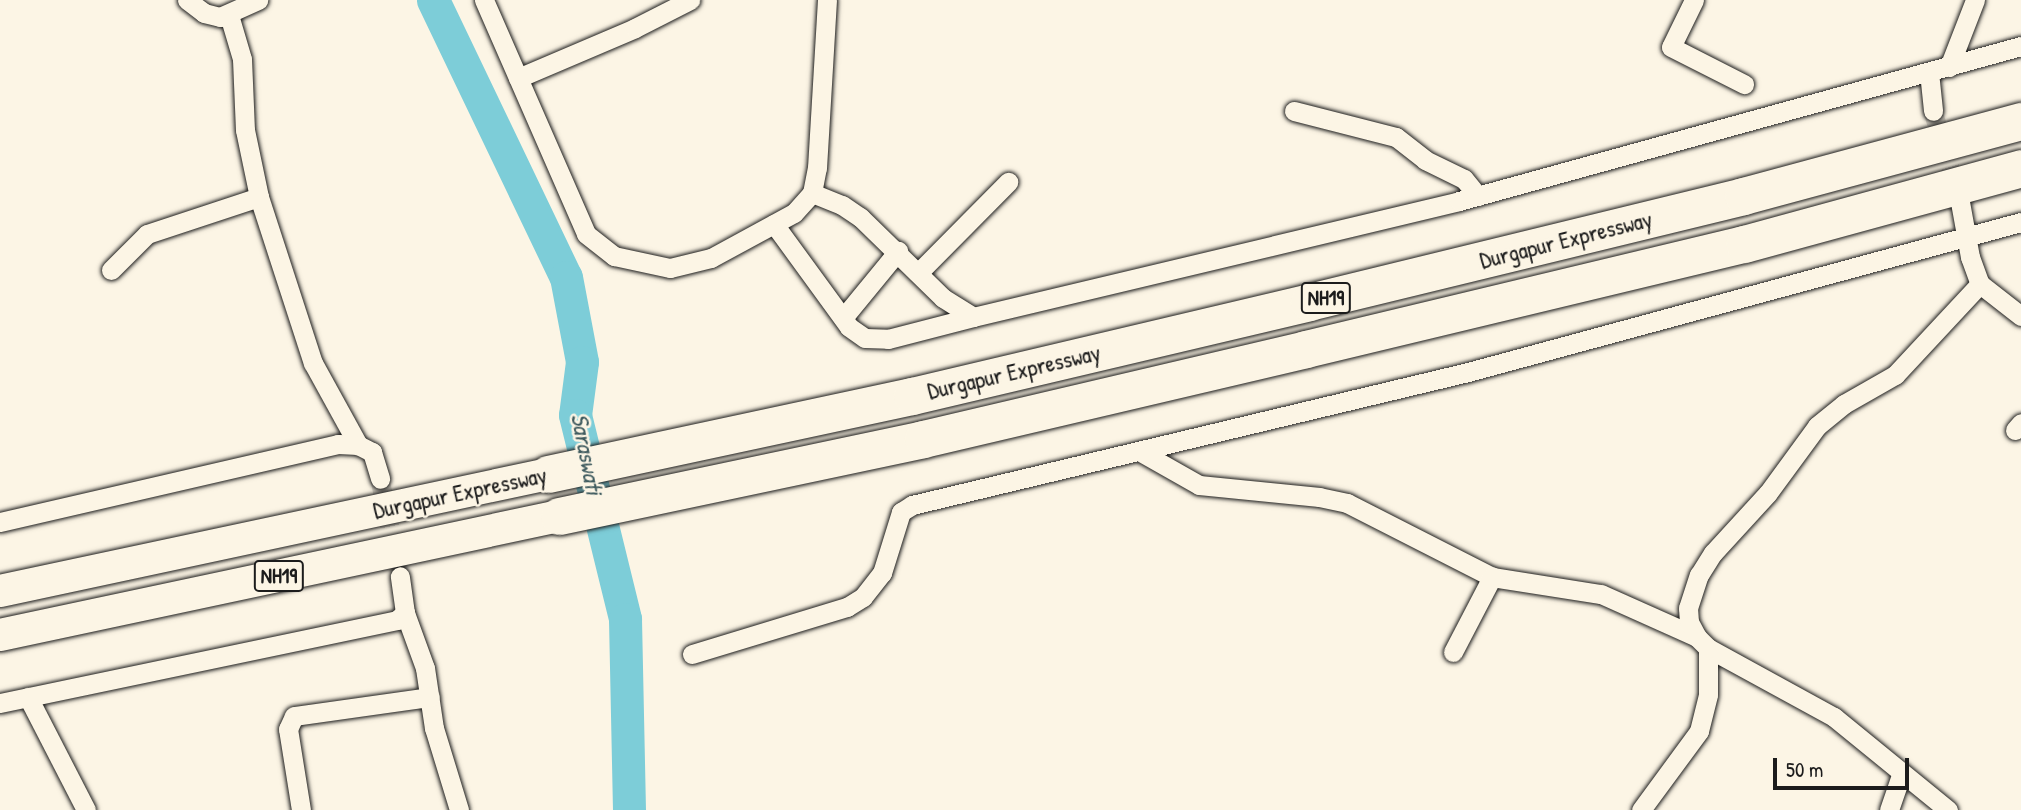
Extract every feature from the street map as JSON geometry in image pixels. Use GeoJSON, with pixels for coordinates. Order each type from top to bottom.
{"type":"FeatureCollection","features":[{"type":"Feature","properties":{"kind":"highway","name":"Durgapur Expressway"},"geometry":{"type":"LineString","coordinates":[[548,474],[912,396],[1322,299],[1743,196],[2021,121]]}},
{"type":"Feature","properties":{"kind":"highway","name":"Durgapur Expressway"},"geometry":{"type":"LineString","coordinates":[[559,516],[923,439],[1512,300],[1744,244],[2021,168]]}},
{"type":"Feature","properties":{"kind":"main road","name":"Durgapur Expressway"},"geometry":{"type":"LineString","coordinates":[[0,591],[548,474]]}},
{"type":"Feature","properties":{"kind":"main road","name":"Durgapur Expressway"},"geometry":{"type":"LineString","coordinates":[[0,635],[559,516]]}},
{"type":"Feature","properties":{"kind":"street"},"geometry":{"type":"LineString","coordinates":[[187,0],[204,13],[229,15],[258,0]]}},
{"type":"Feature","properties":{"kind":"street"},"geometry":{"type":"LineString","coordinates":[[484,0],[582,225],[600,248],[614,256],[654,266],[687,265],[711,258],[794,213],[812,193],[817,167],[827,0]]}},
{"type":"Feature","properties":{"kind":"street"},"geometry":{"type":"LineString","coordinates":[[518,78],[635,28],[690,0]]}},
{"type":"Feature","properties":{"kind":"street"},"geometry":{"type":"LineString","coordinates":[[1694,0],[1671,47],[1744,85]]}},
{"type":"Feature","properties":{"kind":"street"},"geometry":{"type":"LineString","coordinates":[[1950,67],[1975,0]]}},
{"type":"Feature","properties":{"kind":"street"},"geometry":{"type":"LineString","coordinates":[[229,15],[242,59],[245,131],[259,197],[313,363],[358,445]]}},
{"type":"Feature","properties":{"kind":"street"},"geometry":{"type":"LineString","coordinates":[[774,225],[857,334],[875,340],[888,339],[1478,195],[2021,46]]}},
{"type":"Feature","properties":{"kind":"street"},"geometry":{"type":"LineString","coordinates":[[1929,72],[1933,111]]}},
{"type":"Feature","properties":{"kind":"street"},"geometry":{"type":"LineString","coordinates":[[1294,111],[1396,137],[1425,160],[1464,179],[1478,195]]}},
{"type":"Feature","properties":{"kind":"street"},"geometry":{"type":"LineString","coordinates":[[919,272],[1008,181]]}},
{"type":"Feature","properties":{"kind":"street"},"geometry":{"type":"LineString","coordinates":[[812,193],[842,205],[860,217],[898,251],[943,298],[973,317]]}},
{"type":"Feature","properties":{"kind":"street"},"geometry":{"type":"LineString","coordinates":[[111,270],[147,234],[259,197]]}},
{"type":"Feature","properties":{"kind":"street"},"geometry":{"type":"LineString","coordinates":[[1960,202],[1966,237],[1980,284],[2021,316]]}},
{"type":"Feature","properties":{"kind":"street"},"geometry":{"type":"LineString","coordinates":[[692,654],[847,607],[863,597],[882,573],[901,512],[912,505],[1468,372],[2021,222]]}},
{"type":"Feature","properties":{"kind":"street"},"geometry":{"type":"LineString","coordinates":[[843,318],[898,251]]}},
{"type":"Feature","properties":{"kind":"street"},"geometry":{"type":"LineString","coordinates":[[1641,810],[1699,732],[1708,694],[1702,642],[1689,622],[1688,608],[1699,575],[1713,553],[1768,493],[1817,426],[1844,404],[1895,375],[1980,284]]}},
{"type":"Feature","properties":{"kind":"street"},"geometry":{"type":"LineString","coordinates":[[0,522],[338,444],[358,445],[372,452],[380,479]]}},
{"type":"Feature","properties":{"kind":"street"},"geometry":{"type":"LineString","coordinates":[[1139,451],[1199,485],[1320,497],[1347,503],[1492,577],[1601,594],[1702,642],[1834,717],[1948,810]]}},
{"type":"Feature","properties":{"kind":"street"},"geometry":{"type":"LineString","coordinates":[[400,576],[405,613],[425,668],[439,750],[459,810]]}},
{"type":"Feature","properties":{"kind":"street"},"geometry":{"type":"LineString","coordinates":[[1453,652],[1492,577]]}},
{"type":"Feature","properties":{"kind":"street"},"geometry":{"type":"LineString","coordinates":[[0,703],[397,620],[405,613]]}},
{"type":"Feature","properties":{"kind":"street"},"geometry":{"type":"LineString","coordinates":[[28,697],[86,810]]}},
{"type":"Feature","properties":{"kind":"street"},"geometry":{"type":"LineString","coordinates":[[300,810],[288,729],[294,716],[430,697]]}},
{"type":"Feature","properties":{"kind":"street"},"geometry":{"type":"LineString","coordinates":[[1889,810],[1902,773]]}},
{"type":"Feature","properties":{"kind":"waterway","name":"Saraswati"},"geometry":{"type":"LineString","coordinates":[[433,0],[566,277],[582,362],[575,415],[625,619],[629,810]]}},
{"type":"Feature","properties":{"kind":"tunnel"},"geometry":{"type":"LineString","coordinates":[[1933,111],[1957,191]]}},
{"type":"Feature","properties":{"kind":"tunnel"},"geometry":{"type":"LineString","coordinates":[[380,479],[397,561]]}}]}
